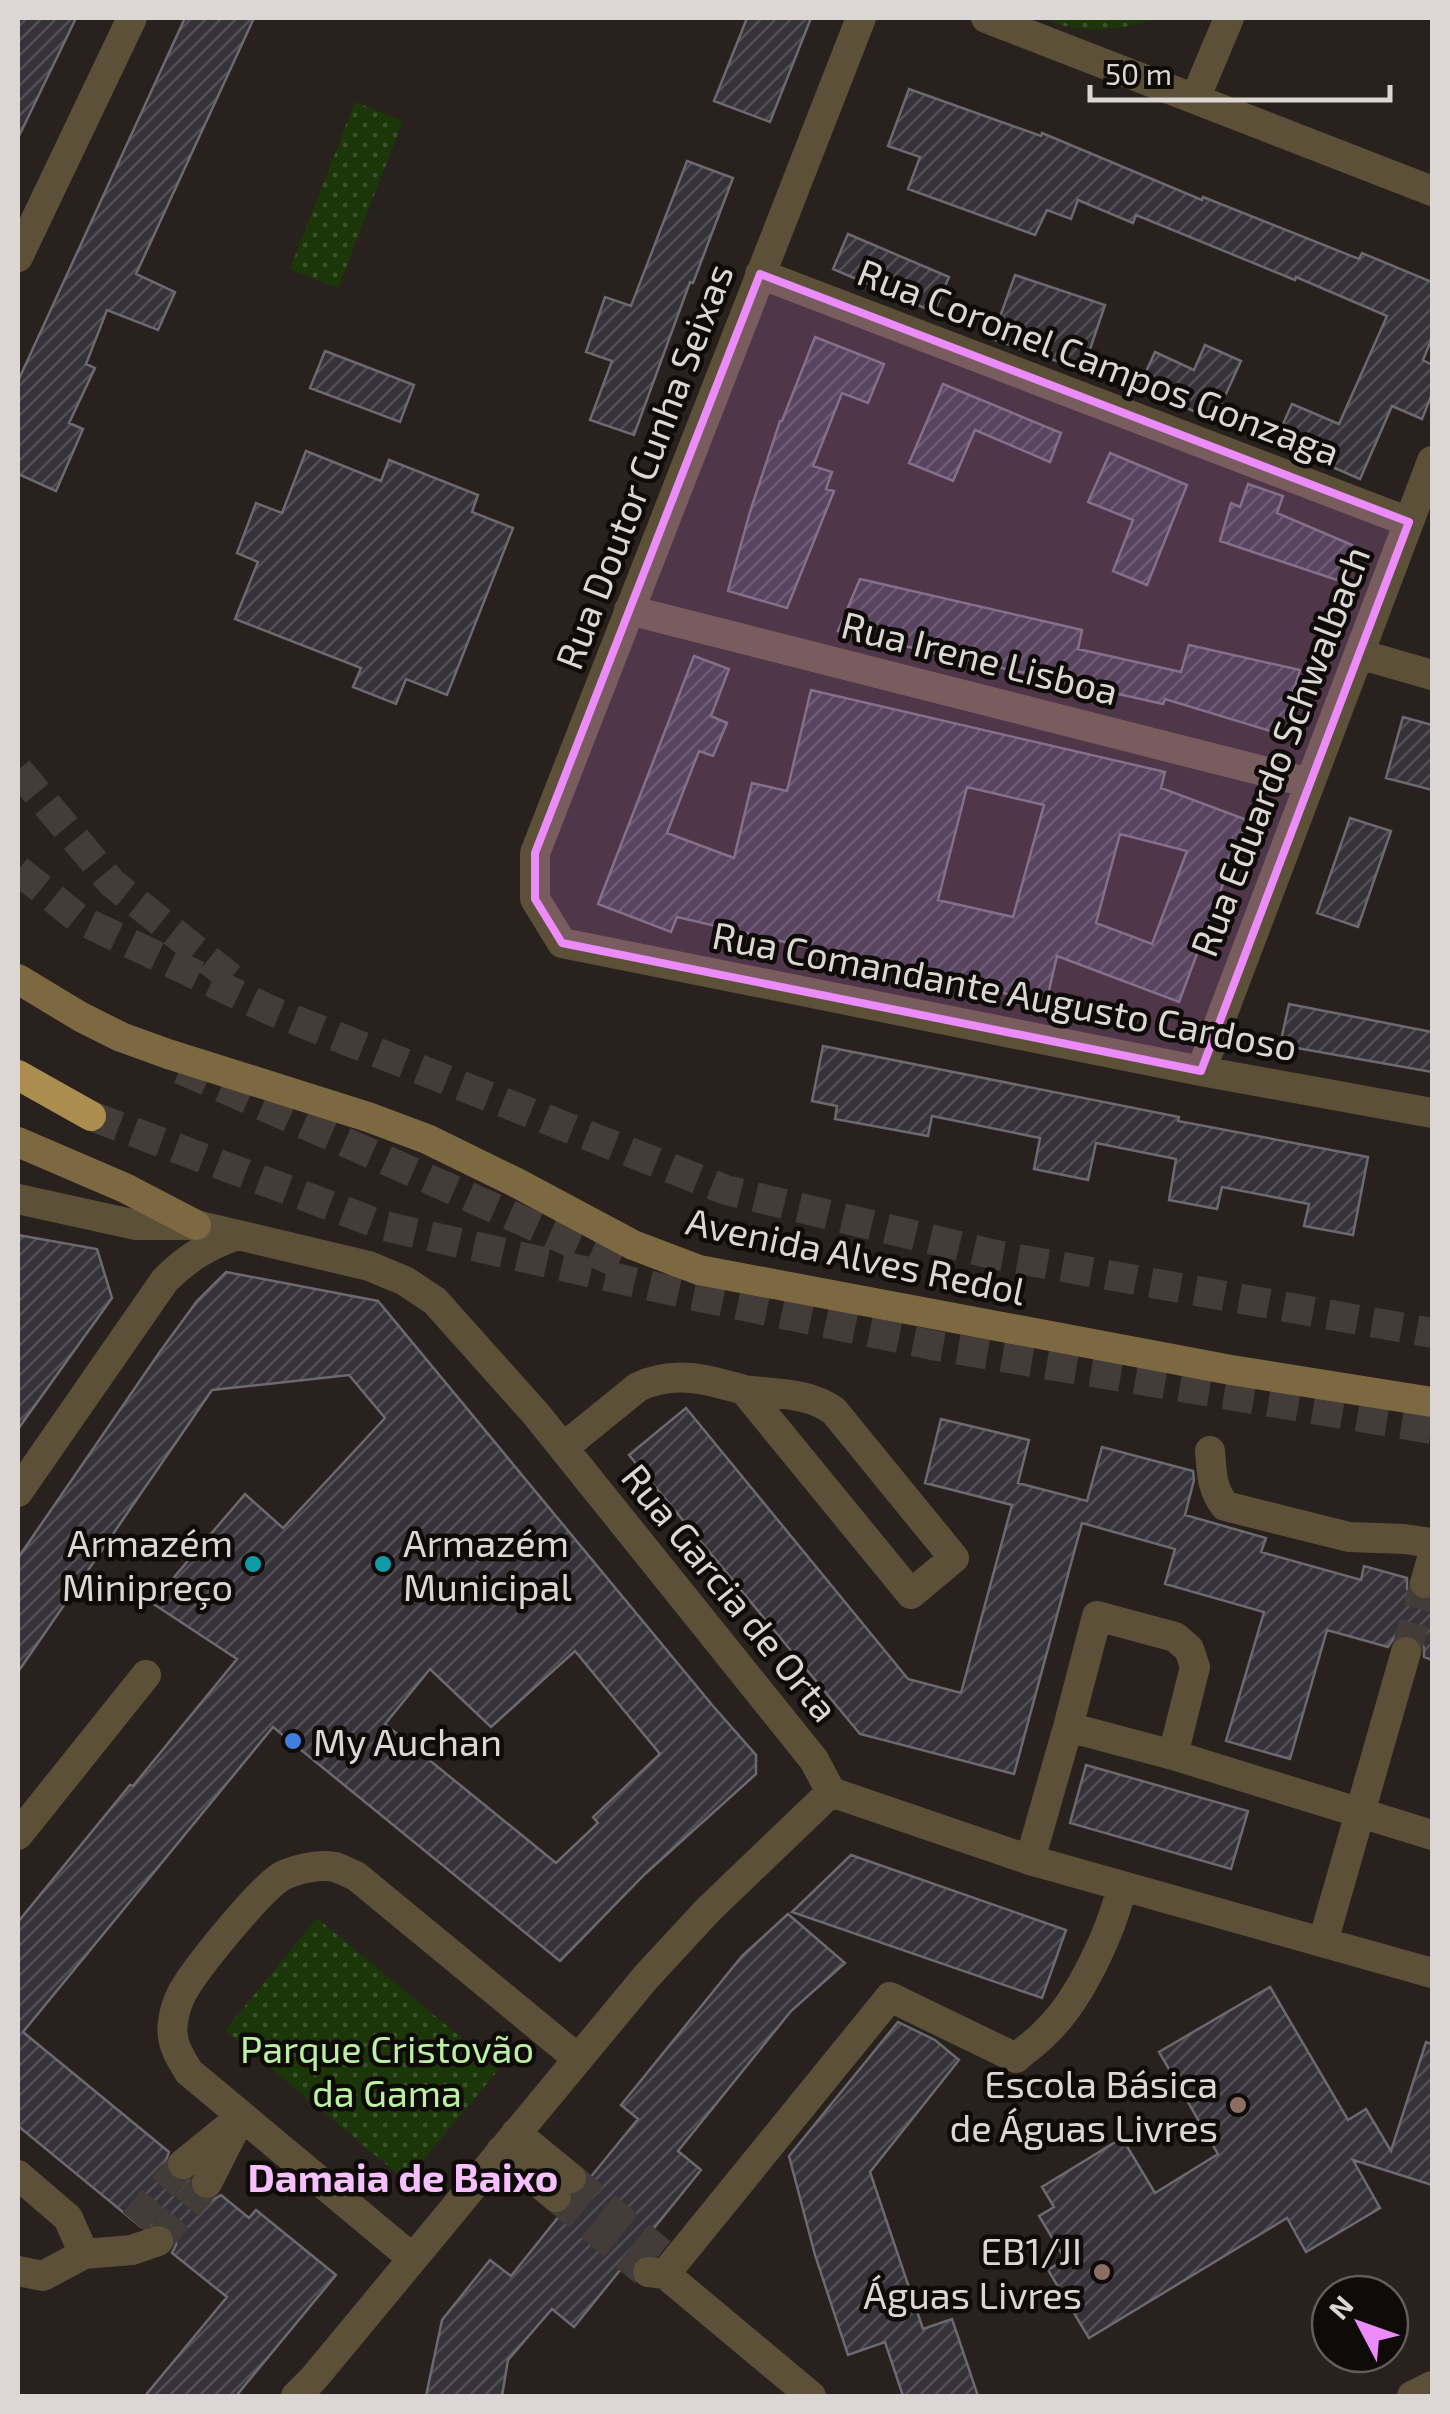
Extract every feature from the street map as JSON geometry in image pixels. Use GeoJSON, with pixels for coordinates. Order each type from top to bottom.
{"type":"FeatureCollection","features":[{"type":"Feature","properties":{"kind":"highway"},"geometry":{"type":"LineString","coordinates":[[18,1076],[91,1116]]}},
{"type":"Feature","properties":{"kind":"street"},"geometry":{"type":"LineString","coordinates":[[18,257],[132,18]]}},
{"type":"Feature","properties":{"kind":"street","name":"Rua Doutor Cunha Seixas"},"geometry":{"type":"LineString","coordinates":[[562,943],[535,899],[535,852],[861,18]]}},
{"type":"Feature","properties":{"kind":"street"},"geometry":{"type":"LineString","coordinates":[[986,18],[1432,191]]}},
{"type":"Feature","properties":{"kind":"street"},"geometry":{"type":"LineString","coordinates":[[1195,98],[1229,18]]}},
{"type":"Feature","properties":{"kind":"street","name":"Rua Coronel Campos Gonzaga"},"geometry":{"type":"LineString","coordinates":[[760,274],[1409,522]]}},
{"type":"Feature","properties":{"kind":"street","name":"Rua Eduardo Schwalbach"},"geometry":{"type":"LineString","coordinates":[[1201,1070],[1432,461]]}},
{"type":"Feature","properties":{"kind":"street","name":"Rua Irene Lisboa"},"geometry":{"type":"LineString","coordinates":[[630,610],[1310,782]]}},
{"type":"Feature","properties":{"kind":"street"},"geometry":{"type":"LineString","coordinates":[[1359,654],[1432,675]]}},
{"type":"Feature","properties":{"kind":"street","name":"Rua Comandante Augusto Cardoso"},"geometry":{"type":"LineString","coordinates":[[562,943],[1432,1113]]}},
{"type":"Feature","properties":{"kind":"street","name":"Avenida Alves Redol"},"geometry":{"type":"LineString","coordinates":[[18,979],[121,1036],[427,1140],[633,1244],[699,1270],[1125,1351],[1432,1402]]}},
{"type":"Feature","properties":{"kind":"street"},"geometry":{"type":"LineString","coordinates":[[18,1142],[125,1188],[196,1225]]}},
{"type":"Feature","properties":{"kind":"street","name":"Rua Garcia de Orta"},"geometry":{"type":"LineString","coordinates":[[18,1199],[136,1225],[196,1225],[370,1266],[419,1290],[450,1315],[564,1447],[814,1760],[831,1792]]}},
{"type":"Feature","properties":{"kind":"street"},"geometry":{"type":"LineString","coordinates":[[18,1492],[164,1280],[186,1259],[210,1245],[238,1236]]}},
{"type":"Feature","properties":{"kind":"street"},"geometry":{"type":"LineString","coordinates":[[564,1447],[638,1388],[675,1376],[809,1398],[834,1411],[954,1558],[911,1594],[744,1390]]}},
{"type":"Feature","properties":{"kind":"street"},"geometry":{"type":"LineString","coordinates":[[1210,1450],[1212,1484],[1225,1506],[1349,1538],[1432,1543]]}},
{"type":"Feature","properties":{"kind":"street"},"geometry":{"type":"LineString","coordinates":[[1030,1860],[1097,1616],[1175,1637],[1189,1648],[1196,1666],[1173,1756]]}},
{"type":"Feature","properties":{"kind":"street"},"geometry":{"type":"LineString","coordinates":[[1323,1942],[1406,1652]]}},
{"type":"Feature","properties":{"kind":"street"},"geometry":{"type":"LineString","coordinates":[[18,1835],[146,1675]]}},
{"type":"Feature","properties":{"kind":"street"},"geometry":{"type":"LineString","coordinates":[[1068,1727],[1432,1836]]}},
{"type":"Feature","properties":{"kind":"street"},"geometry":{"type":"LineString","coordinates":[[307,2390],[646,1977],[708,1910],[831,1792],[1030,1860],[1432,1973]]}},
{"type":"Feature","properties":{"kind":"street"},"geometry":{"type":"LineString","coordinates":[[412,2258],[189,2072],[174,2048],[173,2024],[180,1996],[193,1976],[265,1890],[284,1875],[308,1868],[335,1868],[356,1876],[577,2058]]}},
{"type":"Feature","properties":{"kind":"street"},"geometry":{"type":"LineString","coordinates":[[811,2396],[657,2267],[890,1997],[1016,2058],[1048,2031],[1070,2004],[1109,1932],[1122,1886]]}},
{"type":"Feature","properties":{"kind":"street"},"geometry":{"type":"LineString","coordinates":[[183,2164],[241,2117]]}},
{"type":"Feature","properties":{"kind":"street"},"geometry":{"type":"LineString","coordinates":[[207,2183],[241,2117]]}},
{"type":"Feature","properties":{"kind":"street"},"geometry":{"type":"LineString","coordinates":[[508,2142],[563,2188]]}},
{"type":"Feature","properties":{"kind":"street"},"geometry":{"type":"LineString","coordinates":[[18,2175],[68,2218],[84,2254]]}},
{"type":"Feature","properties":{"kind":"street"},"geometry":{"type":"LineString","coordinates":[[18,2271],[43,2276],[84,2254],[141,2238]]}},
{"type":"Feature","properties":{"kind":"street"},"geometry":{"type":"LineString","coordinates":[[1412,2396],[1432,2386]]}},
{"type":"Feature","properties":{"kind":"highlighted area"},"geometry":{"type":"Polygon","coordinates":[[[760,274],[1409,522],[1201,1071],[562,943],[535,899],[535,853],[760,274]]]}},
{"type":"Feature","properties":{"kind":"green space"},"geometry":{"type":"Polygon","coordinates":[[[1042,18],[1159,18],[1130,26],[1085,29],[1042,18]]]}},
{"type":"Feature","properties":{"kind":"green space"},"geometry":{"type":"Polygon","coordinates":[[[355,102],[403,121],[338,288],[290,269],[355,102]]]}},
{"type":"Feature","properties":{"kind":"green space","name":"Parque Cristovão da Gama"},"geometry":{"type":"Polygon","coordinates":[[[317,1918],[499,2069],[406,2181],[225,2030],[317,1918]]]}},
{"type":"Feature","properties":{"kind":"building"},"geometry":{"type":"Polygon","coordinates":[[[18,18],[76,18],[18,138],[18,18]]]}},
{"type":"Feature","properties":{"kind":"building"},"geometry":{"type":"Polygon","coordinates":[[[185,18],[254,18],[136,274],[175,292],[158,330],[107,310],[86,364],[95,368],[69,423],[83,429],[56,491],[18,474],[18,381],[185,18]]]}},
{"type":"Feature","properties":{"kind":"building"},"geometry":{"type":"Polygon","coordinates":[[[747,18],[811,18],[770,122],[714,101],[747,18]]]}},
{"type":"Feature","properties":{"kind":"building"},"geometry":{"type":"Polygon","coordinates":[[[909,89],[1041,136],[1042,133],[1202,200],[1203,197],[1359,259],[1362,253],[1432,282],[1432,338],[1423,360],[1432,365],[1432,394],[1422,419],[1392,406],[1360,479],[1275,442],[1292,404],[1339,424],[1387,316],[1136,215],[1133,223],[1078,200],[1071,219],[1047,210],[1035,235],[908,189],[920,157],[888,146],[909,89]]]}},
{"type":"Feature","properties":{"kind":"building"},"geometry":{"type":"Polygon","coordinates":[[[687,161],[733,178],[634,435],[590,420],[612,361],[586,352],[605,297],[631,306],[687,161]]]}},
{"type":"Feature","properties":{"kind":"building"},"geometry":{"type":"Polygon","coordinates":[[[848,234],[949,277],[934,312],[833,269],[848,234]]]}},
{"type":"Feature","properties":{"kind":"building"},"geometry":{"type":"Polygon","coordinates":[[[1015,275],[1105,305],[1083,370],[992,339],[1015,275]]]}},
{"type":"Feature","properties":{"kind":"building"},"geometry":{"type":"Polygon","coordinates":[[[815,337],[884,364],[868,403],[842,393],[813,466],[832,472],[826,489],[834,491],[787,608],[728,591],[780,421],[815,337]]]}},
{"type":"Feature","properties":{"kind":"building"},"geometry":{"type":"Polygon","coordinates":[[[1205,345],[1241,361],[1214,420],[1139,387],[1155,352],[1194,370],[1205,345]]]}},
{"type":"Feature","properties":{"kind":"building"},"geometry":{"type":"Polygon","coordinates":[[[325,351],[414,385],[400,422],[310,388],[325,351]]]}},
{"type":"Feature","properties":{"kind":"building"},"geometry":{"type":"Polygon","coordinates":[[[943,384],[1061,433],[1050,462],[975,430],[953,481],[909,463],[943,384]]]}},
{"type":"Feature","properties":{"kind":"building"},"geometry":{"type":"Polygon","coordinates":[[[306,451],[381,481],[389,460],[478,495],[472,512],[513,528],[447,695],[406,679],[396,704],[353,687],[361,668],[235,619],[258,562],[237,553],[256,503],[282,513],[306,451]]]}},
{"type":"Feature","properties":{"kind":"building"},"geometry":{"type":"Polygon","coordinates":[[[1110,453],[1187,485],[1147,585],[1113,571],[1133,520],[1088,502],[1110,453]]]}},
{"type":"Feature","properties":{"kind":"building"},"geometry":{"type":"Polygon","coordinates":[[[1248,484],[1283,496],[1277,513],[1352,545],[1337,580],[1220,541],[1231,503],[1240,507],[1248,484]]]}},
{"type":"Feature","properties":{"kind":"building"},"geometry":{"type":"Polygon","coordinates":[[[860,579],[1082,630],[1078,649],[1181,672],[1189,645],[1300,670],[1280,734],[1165,699],[1163,704],[838,631],[860,579]]]}},
{"type":"Feature","properties":{"kind":"building"},"geometry":{"type":"Polygon","coordinates":[[[694,656],[729,669],[711,716],[727,723],[713,756],[699,751],[667,833],[734,858],[752,783],[787,791],[811,690],[1165,772],[1161,788],[1247,820],[1179,1002],[1057,956],[1046,1003],[677,917],[671,932],[598,904],[694,656]],[[967,787],[938,900],[1013,917],[1044,805],[967,787]],[[1120,834],[1096,923],[1152,944],[1187,851],[1120,834]]]}},
{"type":"Feature","properties":{"kind":"building"},"geometry":{"type":"Polygon","coordinates":[[[1403,717],[1432,725],[1432,790],[1386,778],[1403,717]]]}},
{"type":"Feature","properties":{"kind":"building"},"geometry":{"type":"Polygon","coordinates":[[[1350,818],[1391,831],[1358,927],[1317,913],[1350,818]]]}},
{"type":"Feature","properties":{"kind":"building"},"geometry":{"type":"Polygon","coordinates":[[[1289,1004],[1432,1032],[1432,1072],[1280,1045],[1289,1004]]]}},
{"type":"Feature","properties":{"kind":"building"},"geometry":{"type":"Polygon","coordinates":[[[823,1046],[1368,1157],[1353,1235],[1304,1226],[1309,1204],[1222,1187],[1217,1209],[1169,1200],[1176,1159],[1096,1143],[1088,1180],[1034,1169],[1040,1138],[932,1116],[928,1136],[835,1119],[837,1106],[812,1101],[823,1046]]]}},
{"type":"Feature","properties":{"kind":"building"},"geometry":{"type":"Polygon","coordinates":[[[18,1235],[97,1249],[112,1298],[18,1429],[18,1235]]]}},
{"type":"Feature","properties":{"kind":"building"},"geometry":{"type":"Polygon","coordinates":[[[226,1272],[378,1301],[756,1755],[756,1774],[645,1874],[560,1961],[273,1727],[23,2032],[169,2152],[164,2166],[168,2175],[177,2182],[189,2181],[191,2192],[198,2199],[209,2202],[221,2195],[249,2218],[256,2210],[336,2275],[236,2396],[145,2396],[227,2297],[172,2253],[176,2236],[169,2226],[161,2223],[141,2227],[18,2126],[18,1922],[237,1659],[152,1603],[245,1494],[283,1528],[385,1418],[349,1375],[212,1390],[18,1672],[18,1558],[197,1301],[226,1272]],[[575,1651],[491,1727],[430,1669],[385,1724],[556,1863],[598,1823],[593,1817],[660,1754],[575,1651]]]}},
{"type":"Feature","properties":{"kind":"building"},"geometry":{"type":"Polygon","coordinates":[[[686,1408],[908,1679],[961,1693],[1012,1505],[925,1483],[941,1419],[1029,1440],[1018,1483],[1087,1501],[1102,1447],[1193,1471],[1185,1515],[1266,1538],[1261,1552],[1361,1580],[1364,1566],[1407,1578],[1412,1597],[1432,1600],[1432,1660],[1424,1657],[1420,1640],[1410,1634],[1394,1638],[1388,1647],[1327,1630],[1290,1759],[1226,1741],[1264,1612],[1165,1584],[1175,1549],[1082,1523],[1014,1774],[860,1734],[629,1455],[686,1408]]]}},
{"type":"Feature","properties":{"kind":"building"},"geometry":{"type":"Polygon","coordinates":[[[1086,1765],[1248,1811],[1231,1869],[1070,1823],[1086,1765]]]}},
{"type":"Feature","properties":{"kind":"building"},"geometry":{"type":"Polygon","coordinates":[[[851,1855],[1066,1930],[1042,1998],[792,1912],[851,1855]]]}},
{"type":"Feature","properties":{"kind":"building"},"geometry":{"type":"Polygon","coordinates":[[[788,1914],[845,1963],[791,2011],[678,2151],[701,2170],[574,2327],[552,2309],[508,2360],[502,2396],[426,2396],[442,2320],[490,2260],[511,2276],[560,2215],[570,2210],[574,2197],[586,2189],[589,2179],[638,2119],[621,2105],[742,1956],[788,1914]]]}},
{"type":"Feature","properties":{"kind":"building"},"geometry":{"type":"Polygon","coordinates":[[[1270,1987],[1348,2120],[1366,2109],[1391,2151],[1426,2042],[1432,2044],[1432,2185],[1353,2160],[1380,2208],[1306,2252],[1287,2218],[1089,2338],[1048,2270],[1065,2259],[1039,2216],[1054,2207],[1042,2187],[1122,2138],[1155,2193],[1218,2154],[1159,2052],[1270,1987]]]}},
{"type":"Feature","properties":{"kind":"building"},"geometry":{"type":"Polygon","coordinates":[[[898,2022],[935,2040],[959,2060],[870,2172],[923,2329],[952,2319],[978,2396],[903,2396],[885,2342],[848,2355],[815,2255],[789,2156],[898,2022]]]}},
{"type":"Feature","properties":{"kind":"tunnel"},"geometry":{"type":"LineString","coordinates":[[18,770],[112,883],[231,978]]}},
{"type":"Feature","properties":{"kind":"tunnel"},"geometry":{"type":"LineString","coordinates":[[18,870],[79,919],[272,1011],[726,1190],[996,1255],[1432,1333]]}},
{"type":"Feature","properties":{"kind":"tunnel"},"geometry":{"type":"LineString","coordinates":[[180,1069],[627,1267]]}},
{"type":"Feature","properties":{"kind":"tunnel"},"geometry":{"type":"LineString","coordinates":[[91,1116],[384,1226],[937,1346],[1432,1429]]}},
{"type":"Feature","properties":{"kind":"tunnel"},"geometry":{"type":"LineString","coordinates":[[1406,1652],[1425,1583]]}},
{"type":"Feature","properties":{"kind":"tunnel"},"geometry":{"type":"LineString","coordinates":[[134,2222],[183,2164]]}},
{"type":"Feature","properties":{"kind":"tunnel"},"geometry":{"type":"LineString","coordinates":[[571,2178],[661,2253]]}},
{"type":"Feature","properties":{"kind":"tunnel"},"geometry":{"type":"LineString","coordinates":[[158,2241],[207,2183]]}},
{"type":"Feature","properties":{"kind":"tunnel"},"geometry":{"type":"LineString","coordinates":[[556,2197],[645,2272]]}},
{"type":"Feature","properties":{"kind":"place","name":"Armazém Minipreço"},"geometry":{"type":"Point","coordinates":[253,1564]}},
{"type":"Feature","properties":{"kind":"place","name":"Armazém Municipal"},"geometry":{"type":"Point","coordinates":[383,1564]}},
{"type":"Feature","properties":{"kind":"place","name":"My Auchan"},"geometry":{"type":"Point","coordinates":[293,1741]}},
{"type":"Feature","properties":{"kind":"place","name":"Escola Básica de Águas Livres"},"geometry":{"type":"Point","coordinates":[1238,2105]}},
{"type":"Feature","properties":{"kind":"place","name":"EB1/JI Águas Livres"},"geometry":{"type":"Point","coordinates":[1102,2272]}},
{"type":"Feature","properties":{"kind":"district","name":"Damaia de Baixo"},"geometry":{"type":"Point","coordinates":[403,2176]}}]}
